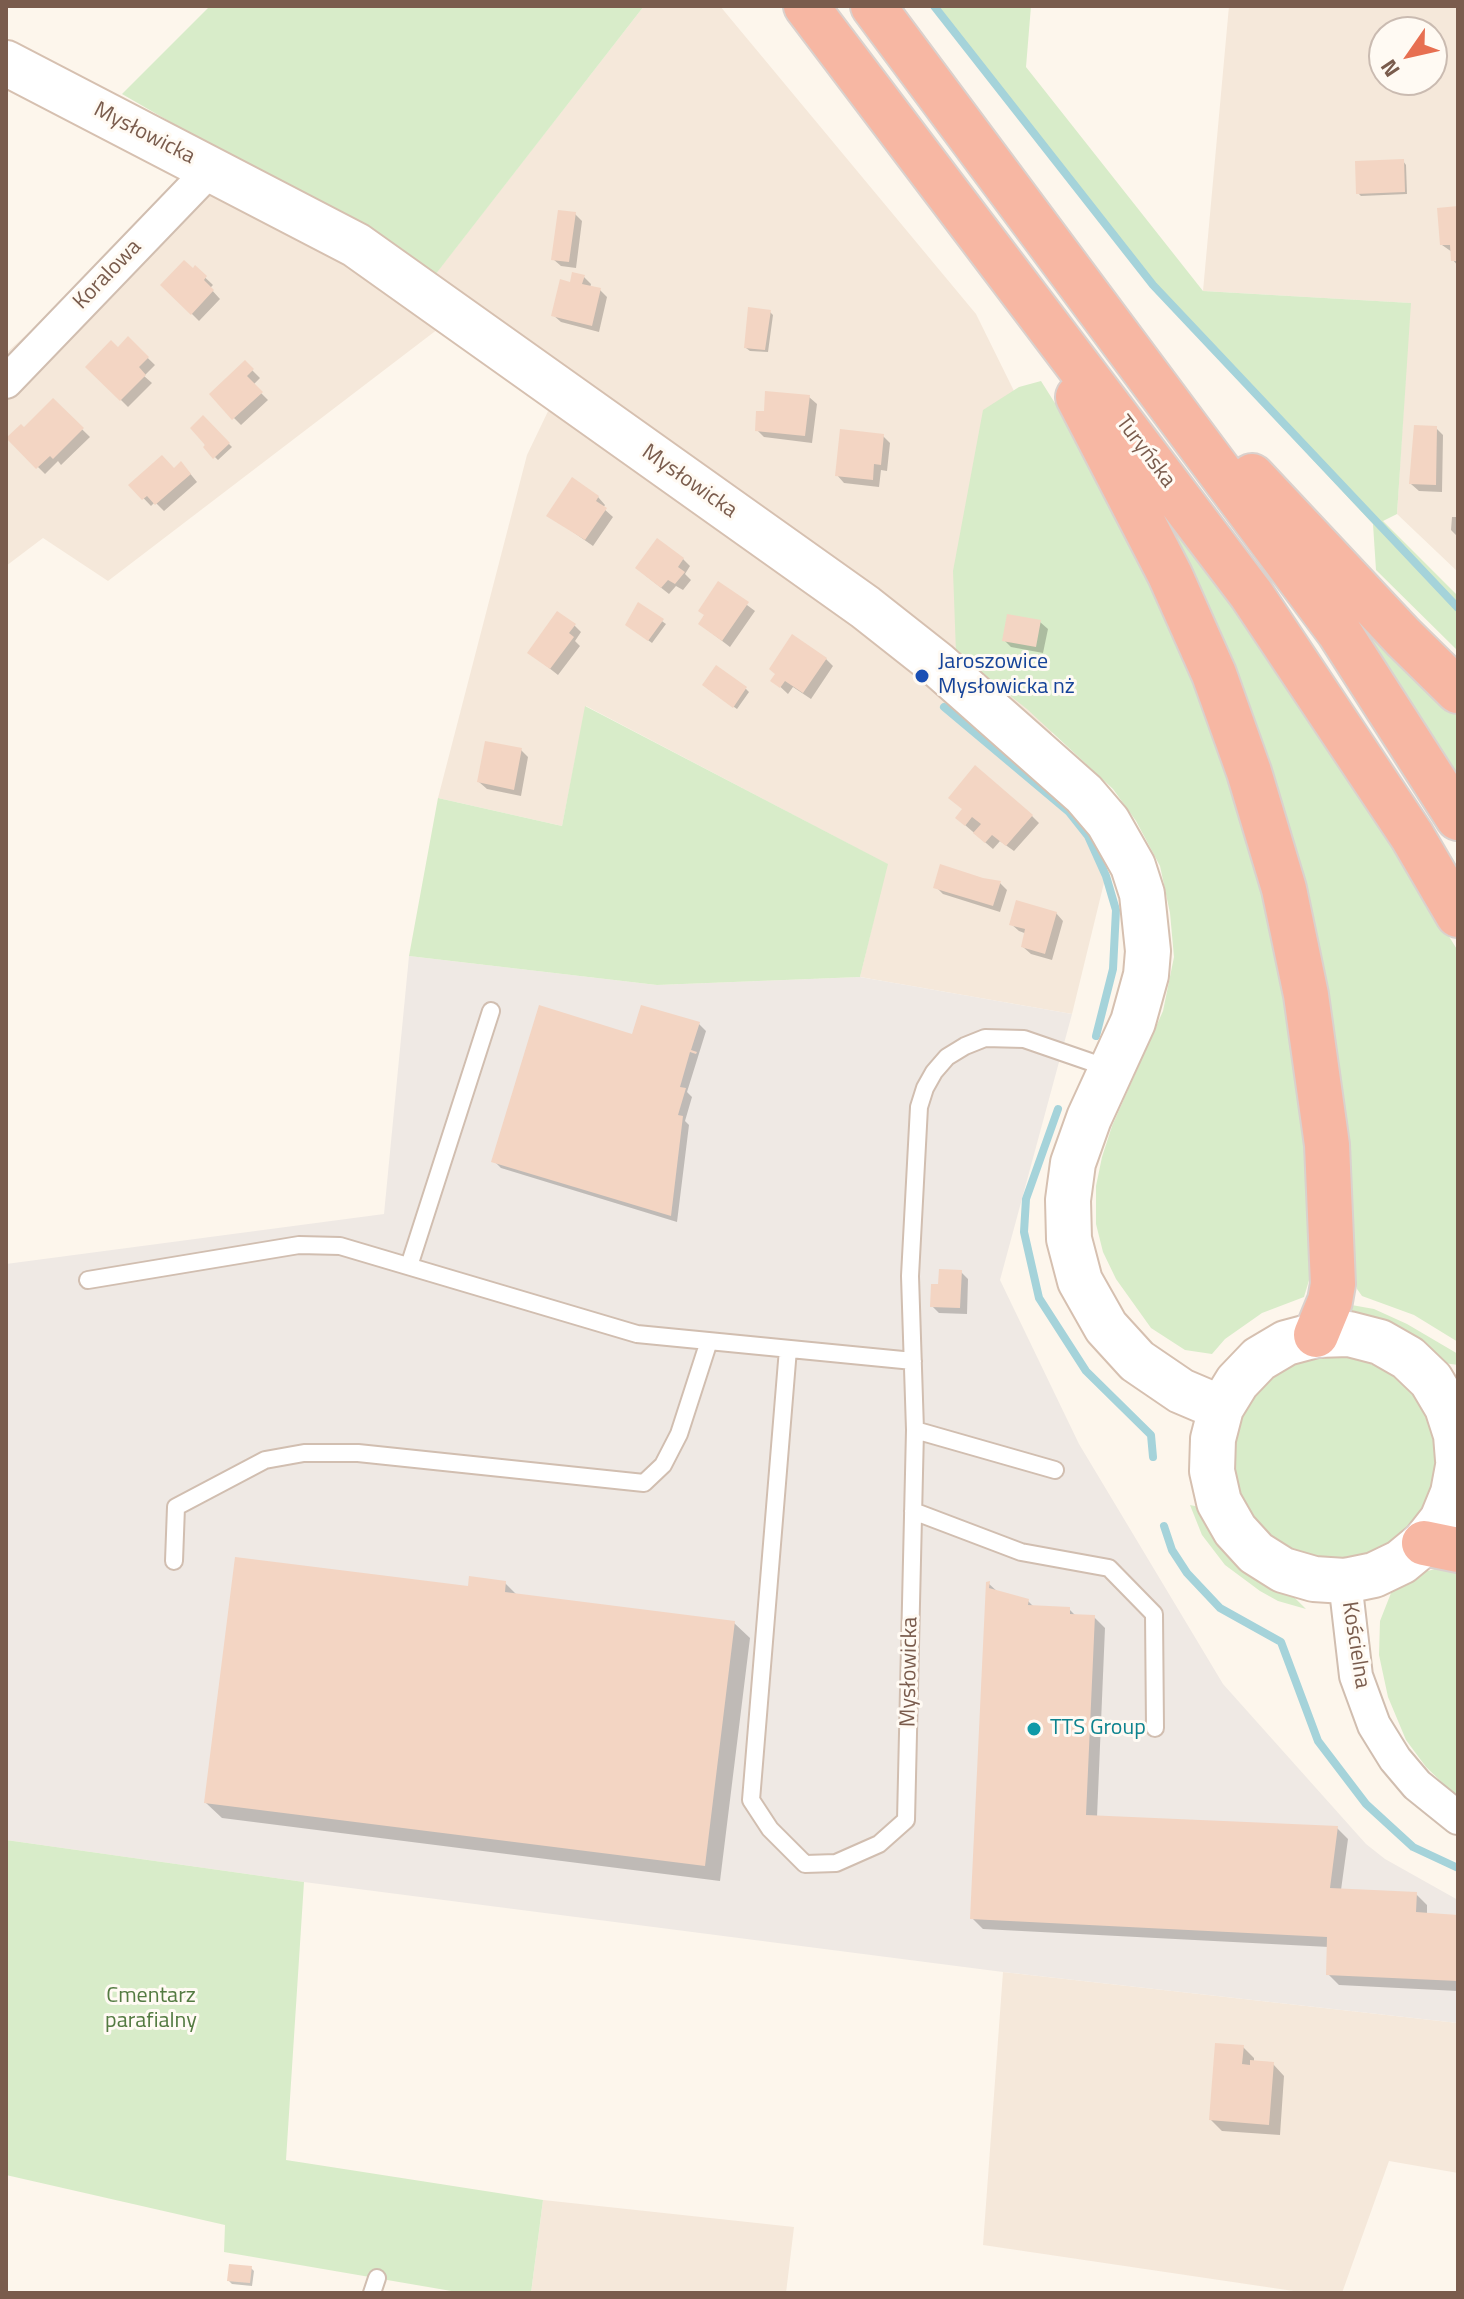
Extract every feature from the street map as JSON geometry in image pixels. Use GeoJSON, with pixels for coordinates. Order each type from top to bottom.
{"type":"FeatureCollection","features":[{"type":"Feature","properties":{"kind":"highway","name":"Turyńska"},"geometry":{"type":"LineString","coordinates":[[806,6],[1251,594],[1412,836],[1458,915]]}},
{"type":"Feature","properties":{"kind":"highway"},"geometry":{"type":"LineString","coordinates":[[873,6],[1339,632],[1458,818]]}},
{"type":"Feature","properties":{"kind":"highway"},"geometry":{"type":"LineString","coordinates":[[1027,295],[1170,575],[1214,674],[1249,772],[1284,889],[1306,995],[1327,1145],[1333,1284],[1330,1301],[1316,1335]]}},
{"type":"Feature","properties":{"kind":"highway"},"geometry":{"type":"LineString","coordinates":[[1109,322],[1403,637],[1458,691]]}},
{"type":"Feature","properties":{"kind":"street","name":"Mysłowicka"},"geometry":{"type":"LineString","coordinates":[[6,63],[356,245],[811,568],[936,663],[1076,785],[1108,822],[1129,858],[1142,894],[1148,951],[1144,986],[1133,1022],[1079,1144],[1068,1189],[1069,1239],[1080,1281],[1106,1327],[1137,1361],[1181,1391],[1221,1408]]}},
{"type":"Feature","properties":{"kind":"street","name":"Koralowa"},"geometry":{"type":"LineString","coordinates":[[6,382],[211,169]]}},
{"type":"Feature","properties":{"kind":"street"},"geometry":{"type":"LineString","coordinates":[[1458,1460],[1453,1405],[1408,1358],[1380,1342],[1349,1334],[1316,1335],[1286,1343],[1259,1359],[1237,1382],[1221,1408],[1213,1439],[1212,1471],[1219,1502],[1235,1530],[1256,1553],[1283,1570],[1314,1579],[1345,1581],[1374,1575],[1441,1547],[1442,1520],[1453,1493],[1458,1466]]}},
{"type":"Feature","properties":{"kind":"street","name":"Kościelna"},"geometry":{"type":"LineString","coordinates":[[1345,1581],[1356,1676],[1374,1725],[1395,1759],[1417,1785],[1458,1818]]}},
{"type":"Feature","properties":{"kind":"lane"},"geometry":{"type":"LineString","coordinates":[[409,1266],[491,1011]]}},
{"type":"Feature","properties":{"kind":"lane","name":"Mysłowicka"},"geometry":{"type":"LineString","coordinates":[[788,1349],[751,1800],[770,1829],[805,1864],[836,1863],[879,1844],[906,1820],[915,1430],[910,1276],[919,1107],[925,1088],[947,1057],[985,1038],[1024,1039],[1112,1069]]}},
{"type":"Feature","properties":{"kind":"lane"},"geometry":{"type":"LineString","coordinates":[[88,1280],[299,1245],[340,1246],[637,1334],[913,1361]]}},
{"type":"Feature","properties":{"kind":"lane"},"geometry":{"type":"LineString","coordinates":[[174,1561],[176,1507],[265,1460],[304,1453],[358,1453],[644,1483],[663,1465],[679,1434],[709,1341]]}},
{"type":"Feature","properties":{"kind":"lane"},"geometry":{"type":"LineString","coordinates":[[915,1430],[1055,1470]]}},
{"type":"Feature","properties":{"kind":"lane"},"geometry":{"type":"LineString","coordinates":[[913,1511],[1021,1552],[1109,1568],[1154,1614],[1155,1728]]}},
{"type":"Feature","properties":{"kind":"shaded area"},"geometry":{"type":"Polygon","coordinates":[[[644,6],[720,6],[976,314],[1088,541],[1047,758],[1112,850],[1072,1014],[860,977],[887,864],[586,706],[562,826],[438,798],[527,455],[551,405],[455,316],[108,581],[43,538],[6,566],[6,353],[211,169],[422,291],[644,6]]]}},
{"type":"Feature","properties":{"kind":"shaded area"},"geometry":{"type":"Polygon","coordinates":[[[1229,6],[1458,6],[1458,572],[1397,514],[1410,303],[1203,291],[1229,6]]]}},
{"type":"Feature","properties":{"kind":"shaded area"},"geometry":{"type":"Polygon","coordinates":[[[409,956],[657,985],[860,977],[1072,1014],[1000,1280],[1079,1444],[1223,1684],[1366,1844],[1385,1859],[1458,1900],[1458,2023],[1003,1972],[304,1882],[6,1840],[6,1264],[384,1214],[409,956]]]}},
{"type":"Feature","properties":{"kind":"shaded area"},"geometry":{"type":"Polygon","coordinates":[[[1003,1972],[1458,2023],[1458,2173],[1389,2161],[1342,2293],[1307,2293],[983,2245],[1003,1972]]]}},
{"type":"Feature","properties":{"kind":"shaded area"},"geometry":{"type":"Polygon","coordinates":[[[543,2200],[794,2227],[786,2293],[531,2293],[543,2200]]]}},
{"type":"Feature","properties":{"kind":"green space"},"geometry":{"type":"Polygon","coordinates":[[[210,6],[644,6],[435,275],[122,94],[210,6]]]}},
{"type":"Feature","properties":{"kind":"green space"},"geometry":{"type":"Polygon","coordinates":[[[931,6],[1031,6],[1026,67],[1203,291],[1411,303],[1397,514],[1383,521],[1458,596],[1458,651],[1376,570],[1373,524],[1157,293],[931,6]]]}},
{"type":"Feature","properties":{"kind":"green space"},"geometry":{"type":"Polygon","coordinates":[[[1041,381],[1152,575],[1230,766],[1291,996],[1318,1275],[1310,1277],[1304,1297],[1262,1313],[1225,1339],[1212,1354],[1185,1350],[1151,1328],[1116,1279],[1103,1252],[1096,1224],[1096,1186],[1102,1157],[1112,1126],[1163,1011],[1174,957],[1170,913],[1160,866],[1136,821],[1113,789],[1027,709],[956,653],[953,571],[983,410],[1019,387],[1041,381]]]}},
{"type":"Feature","properties":{"kind":"green space"},"geometry":{"type":"Polygon","coordinates":[[[1150,498],[1229,603],[1321,736],[1458,951],[1458,1342],[1414,1315],[1362,1296],[1357,1289],[1355,1274],[1346,1274],[1336,1121],[1150,498]]]}},
{"type":"Feature","properties":{"kind":"green space"},"geometry":{"type":"Polygon","coordinates":[[[1279,520],[1458,707],[1458,787],[1279,520]]]}},
{"type":"Feature","properties":{"kind":"green space"},"geometry":{"type":"Polygon","coordinates":[[[585,706],[888,864],[860,977],[657,985],[409,956],[438,798],[562,826],[585,706]]]}},
{"type":"Feature","properties":{"kind":"green space"},"geometry":{"type":"Polygon","coordinates":[[[1346,1304],[1374,1309],[1407,1324],[1458,1354],[1458,1365],[1437,1362],[1348,1321],[1346,1304]]]}},
{"type":"Feature","properties":{"kind":"green space"},"geometry":{"type":"Polygon","coordinates":[[[1334,1357],[1373,1365],[1406,1387],[1428,1420],[1436,1459],[1428,1498],[1406,1531],[1373,1553],[1334,1561],[1295,1553],[1262,1531],[1240,1498],[1232,1459],[1240,1420],[1262,1387],[1295,1365],[1334,1357]]]}},
{"type":"Feature","properties":{"kind":"green space"},"geometry":{"type":"Polygon","coordinates":[[[1190,1505],[1204,1508],[1306,1609],[1278,1601],[1225,1565],[1202,1535],[1190,1505]]]}},
{"type":"Feature","properties":{"kind":"green space"},"geometry":{"type":"Polygon","coordinates":[[[1439,1568],[1458,1570],[1458,1798],[1426,1767],[1406,1740],[1388,1697],[1379,1655],[1380,1621],[1391,1593],[1412,1575],[1439,1568]]]}},
{"type":"Feature","properties":{"kind":"green space","name":"Cmentarz parafialny"},"geometry":{"type":"Polygon","coordinates":[[[6,1840],[304,1882],[286,2160],[543,2200],[531,2293],[463,2293],[224,2252],[225,2225],[6,2175],[6,1840]]]}},
{"type":"Feature","properties":{"kind":"building"},"geometry":{"type":"Polygon","coordinates":[[[1404,159],[1405,192],[1356,194],[1355,161],[1404,159]]]}},
{"type":"Feature","properties":{"kind":"building"},"geometry":{"type":"Polygon","coordinates":[[[1458,206],[1458,261],[1451,261],[1450,245],[1440,245],[1437,208],[1458,206]]]}},
{"type":"Feature","properties":{"kind":"building"},"geometry":{"type":"Polygon","coordinates":[[[558,210],[576,212],[569,262],[551,260],[558,210]]]}},
{"type":"Feature","properties":{"kind":"building"},"geometry":{"type":"Polygon","coordinates":[[[184,260],[207,276],[204,280],[214,290],[191,315],[160,285],[184,260]]]}},
{"type":"Feature","properties":{"kind":"building"},"geometry":{"type":"Polygon","coordinates":[[[572,272],[585,275],[582,284],[601,288],[592,326],[551,316],[560,279],[570,282],[572,272]]]}},
{"type":"Feature","properties":{"kind":"building"},"geometry":{"type":"Polygon","coordinates":[[[748,307],[771,310],[765,350],[744,348],[748,307]]]}},
{"type":"Feature","properties":{"kind":"building"},"geometry":{"type":"Polygon","coordinates":[[[128,336],[149,357],[139,367],[146,375],[120,401],[85,367],[111,340],[118,347],[128,336]]]}},
{"type":"Feature","properties":{"kind":"building"},"geometry":{"type":"Polygon","coordinates":[[[245,360],[254,369],[247,376],[263,392],[232,420],[209,394],[245,360]]]}},
{"type":"Feature","properties":{"kind":"building"},"geometry":{"type":"Polygon","coordinates":[[[765,391],[810,395],[805,436],[755,431],[756,411],[764,411],[765,391]]]}},
{"type":"Feature","properties":{"kind":"building"},"geometry":{"type":"Polygon","coordinates":[[[53,398],[84,428],[53,459],[50,456],[36,469],[6,438],[21,424],[24,427],[53,398]]]}},
{"type":"Feature","properties":{"kind":"building"},"geometry":{"type":"Polygon","coordinates":[[[203,415],[230,443],[213,459],[190,428],[203,415]]]}},
{"type":"Feature","properties":{"kind":"building"},"geometry":{"type":"Polygon","coordinates":[[[1414,425],[1437,426],[1436,485],[1409,484],[1414,425]]]}},
{"type":"Feature","properties":{"kind":"building"},"geometry":{"type":"Polygon","coordinates":[[[840,429],[884,434],[881,465],[874,464],[873,480],[835,476],[840,429]]]}},
{"type":"Feature","properties":{"kind":"building"},"geometry":{"type":"Polygon","coordinates":[[[162,455],[174,468],[181,461],[191,474],[155,505],[147,496],[142,500],[128,485],[162,455]]]}},
{"type":"Feature","properties":{"kind":"building"},"geometry":{"type":"Polygon","coordinates":[[[572,477],[599,496],[596,501],[607,508],[585,540],[546,516],[572,477]]]}},
{"type":"Feature","properties":{"kind":"building"},"geometry":{"type":"Polygon","coordinates":[[[657,538],[684,558],[678,567],[685,572],[675,584],[668,580],[661,588],[635,568],[657,538]]]}},
{"type":"Feature","properties":{"kind":"building"},"geometry":{"type":"Polygon","coordinates":[[[718,581],[749,602],[722,641],[698,624],[704,615],[698,611],[718,581]]]}},
{"type":"Feature","properties":{"kind":"building"},"geometry":{"type":"Polygon","coordinates":[[[638,602],[664,619],[648,641],[625,625],[638,602]]]}},
{"type":"Feature","properties":{"kind":"building"},"geometry":{"type":"Polygon","coordinates":[[[557,611],[576,624],[569,633],[574,637],[550,669],[527,653],[557,611]]]}},
{"type":"Feature","properties":{"kind":"building"},"geometry":{"type":"Polygon","coordinates":[[[1007,614],[1041,620],[1036,647],[1002,641],[1007,614]]]}},
{"type":"Feature","properties":{"kind":"building"},"geometry":{"type":"Polygon","coordinates":[[[792,634],[827,658],[803,693],[785,681],[780,688],[770,681],[775,674],[769,669],[792,634]]]}},
{"type":"Feature","properties":{"kind":"building"},"geometry":{"type":"Polygon","coordinates":[[[716,665],[747,687],[733,708],[702,685],[716,665]]]}},
{"type":"Feature","properties":{"kind":"building"},"geometry":{"type":"Polygon","coordinates":[[[485,741],[522,748],[514,790],[477,782],[485,741]]]}},
{"type":"Feature","properties":{"kind":"building"},"geometry":{"type":"Polygon","coordinates":[[[975,765],[1033,815],[1006,846],[992,835],[985,843],[973,833],[981,824],[972,817],[965,826],[955,818],[962,809],[948,798],[975,765]]]}},
{"type":"Feature","properties":{"kind":"building"},"geometry":{"type":"Polygon","coordinates":[[[940,864],[1001,881],[993,906],[933,888],[940,864]]]}},
{"type":"Feature","properties":{"kind":"building"},"geometry":{"type":"Polygon","coordinates":[[[1016,900],[1057,912],[1045,954],[1021,947],[1025,929],[1009,925],[1016,900]]]}},
{"type":"Feature","properties":{"kind":"building"},"geometry":{"type":"Polygon","coordinates":[[[539,1005],[632,1034],[641,1005],[700,1022],[691,1050],[697,1052],[690,1052],[680,1087],[686,1088],[678,1115],[683,1116],[671,1216],[491,1162],[539,1005]]]}},
{"type":"Feature","properties":{"kind":"building"},"geometry":{"type":"Polygon","coordinates":[[[939,1269],[962,1270],[960,1308],[930,1307],[931,1284],[938,1284],[939,1269]]]}},
{"type":"Feature","properties":{"kind":"building"},"geometry":{"type":"Polygon","coordinates":[[[235,1557],[468,1586],[469,1576],[506,1581],[505,1592],[735,1621],[705,1866],[204,1803],[235,1557]]]}},
{"type":"Feature","properties":{"kind":"building","name":"TTS Group"},"geometry":{"type":"Polygon","coordinates":[[[990,1581],[989,1588],[1029,1599],[1028,1605],[1070,1607],[1070,1614],[1095,1615],[1086,1815],[1338,1826],[1330,1888],[1417,1892],[1416,1912],[1458,1915],[1458,1981],[1326,1975],[1327,1937],[970,1919],[986,1582],[990,1581]]]}},
{"type":"Feature","properties":{"kind":"building"},"geometry":{"type":"Polygon","coordinates":[[[1215,2043],[1244,2045],[1242,2064],[1250,2065],[1250,2060],[1274,2062],[1269,2125],[1209,2120],[1215,2043]]]}},
{"type":"Feature","properties":{"kind":"building"},"geometry":{"type":"Polygon","coordinates":[[[229,2264],[252,2266],[250,2283],[227,2281],[229,2264]]]}},
{"type":"Feature","properties":{"kind":"waterway"},"geometry":{"type":"LineString","coordinates":[[934,6],[1153,285],[1458,608]]}},
{"type":"Feature","properties":{"kind":"waterway"},"geometry":{"type":"LineString","coordinates":[[944,707],[1069,812],[1088,836],[1106,876],[1116,910],[1113,969],[1096,1036]]}},
{"type":"Feature","properties":{"kind":"waterway"},"geometry":{"type":"LineString","coordinates":[[1058,1109],[1026,1199],[1024,1232],[1039,1298],[1086,1371],[1151,1435],[1153,1457]]}},
{"type":"Feature","properties":{"kind":"waterway"},"geometry":{"type":"LineString","coordinates":[[1164,1526],[1172,1550],[1187,1573],[1220,1608],[1281,1642],[1318,1741],[1366,1804],[1413,1847],[1458,1868]]}},
{"type":"Feature","properties":{"kind":"place","name":"Jaroszowice Mysłowicka nż"},"geometry":{"type":"Point","coordinates":[922,676]}},
{"type":"Feature","properties":{"kind":"place","name":"TTS Group"},"geometry":{"type":"Point","coordinates":[1034,1729]}}]}
